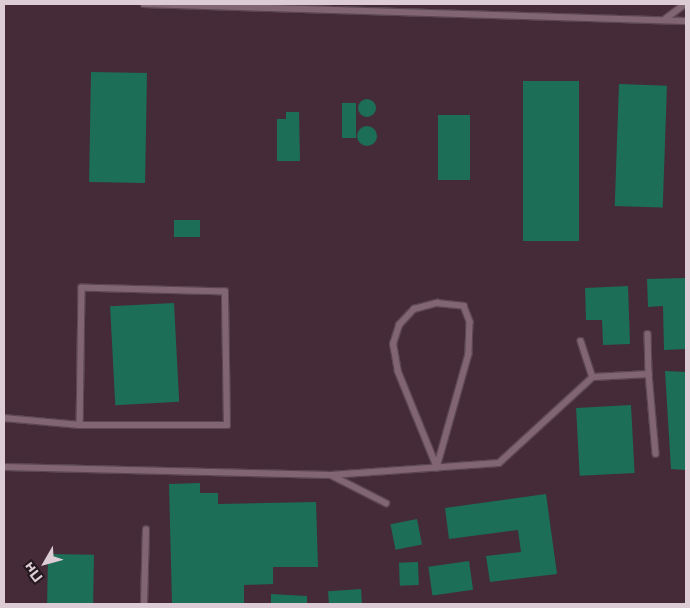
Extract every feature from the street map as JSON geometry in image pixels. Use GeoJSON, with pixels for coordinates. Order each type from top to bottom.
{"type":"FeatureCollection","features":[{"type":"Feature","properties":{"kind":"lane"},"geometry":{"type":"LineString","coordinates":[[144,4],[686,21]]}},
{"type":"Feature","properties":{"kind":"lane"},"geometry":{"type":"LineString","coordinates":[[664,20],[685,4]]}},
{"type":"Feature","properties":{"kind":"lane"},"geometry":{"type":"LineString","coordinates":[[4,418],[80,425],[227,425],[225,292],[82,288],[80,425]]}},
{"type":"Feature","properties":{"kind":"lane"},"geometry":{"type":"LineString","coordinates":[[437,303],[464,306],[470,322],[469,354],[437,468],[398,372],[393,344],[399,325],[414,309],[437,303]]}},
{"type":"Feature","properties":{"kind":"lane"},"geometry":{"type":"LineString","coordinates":[[648,334],[649,374],[656,454]]}},
{"type":"Feature","properties":{"kind":"lane"},"geometry":{"type":"LineString","coordinates":[[581,341],[593,377]]}},
{"type":"Feature","properties":{"kind":"lane"},"geometry":{"type":"LineString","coordinates":[[4,467],[331,475],[499,463],[593,377],[649,374]]}},
{"type":"Feature","properties":{"kind":"lane"},"geometry":{"type":"LineString","coordinates":[[331,475],[386,503]]}},
{"type":"Feature","properties":{"kind":"lane"},"geometry":{"type":"LineString","coordinates":[[144,604],[146,530]]}},
{"type":"Feature","properties":{"kind":"building"},"geometry":{"type":"Polygon","coordinates":[[[91,72],[147,73],[145,183],[89,182],[91,72]]]}},
{"type":"Feature","properties":{"kind":"building"},"geometry":{"type":"Polygon","coordinates":[[[523,81],[579,81],[579,241],[523,241],[523,81]]]}},
{"type":"Feature","properties":{"kind":"building"},"geometry":{"type":"Polygon","coordinates":[[[619,84],[667,86],[663,208],[615,206],[619,84]]]}},
{"type":"Feature","properties":{"kind":"building"},"geometry":{"type":"Polygon","coordinates":[[[363,99],[371,99],[376,104],[374,115],[363,117],[358,112],[358,104],[363,99]]]}},
{"type":"Feature","properties":{"kind":"building"},"geometry":{"type":"Polygon","coordinates":[[[342,103],[356,103],[356,138],[342,138],[342,103]]]}},
{"type":"Feature","properties":{"kind":"building"},"geometry":{"type":"Polygon","coordinates":[[[286,112],[299,112],[300,161],[277,161],[277,119],[286,119],[286,112]]]}},
{"type":"Feature","properties":{"kind":"building"},"geometry":{"type":"Polygon","coordinates":[[[438,115],[470,115],[470,180],[438,180],[438,115]]]}},
{"type":"Feature","properties":{"kind":"building"},"geometry":{"type":"Polygon","coordinates":[[[367,126],[374,129],[377,136],[374,143],[367,146],[360,143],[357,136],[360,129],[367,126]]]}},
{"type":"Feature","properties":{"kind":"building"},"geometry":{"type":"Polygon","coordinates":[[[174,220],[200,220],[200,237],[174,237],[174,220]]]}},
{"type":"Feature","properties":{"kind":"building"},"geometry":{"type":"Polygon","coordinates":[[[686,278],[686,349],[664,350],[663,306],[648,307],[647,279],[686,278]]]}},
{"type":"Feature","properties":{"kind":"building"},"geometry":{"type":"Polygon","coordinates":[[[628,286],[630,344],[603,345],[602,320],[586,320],[585,288],[628,286]]]}},
{"type":"Feature","properties":{"kind":"building"},"geometry":{"type":"Polygon","coordinates":[[[174,303],[179,402],[115,405],[110,306],[174,303]]]}},
{"type":"Feature","properties":{"kind":"building"},"geometry":{"type":"Polygon","coordinates":[[[665,371],[686,372],[686,470],[671,469],[665,371]]]}},
{"type":"Feature","properties":{"kind":"building"},"geometry":{"type":"Polygon","coordinates":[[[631,405],[635,473],[580,476],[576,408],[631,405]]]}},
{"type":"Feature","properties":{"kind":"building"},"geometry":{"type":"Polygon","coordinates":[[[200,483],[200,493],[218,493],[218,504],[316,502],[318,567],[273,567],[273,584],[244,585],[244,604],[172,604],[169,484],[200,483]]]}},
{"type":"Feature","properties":{"kind":"building"},"geometry":{"type":"Polygon","coordinates":[[[546,494],[557,574],[490,582],[486,556],[521,552],[518,530],[449,539],[445,508],[546,494]]]}},
{"type":"Feature","properties":{"kind":"building"},"geometry":{"type":"Polygon","coordinates":[[[417,519],[422,545],[395,550],[390,524],[417,519]]]}},
{"type":"Feature","properties":{"kind":"building"},"geometry":{"type":"Polygon","coordinates":[[[48,554],[94,555],[93,604],[47,604],[48,554]]]}},
{"type":"Feature","properties":{"kind":"building"},"geometry":{"type":"Polygon","coordinates":[[[469,561],[473,590],[432,595],[428,567],[469,561]]]}},
{"type":"Feature","properties":{"kind":"building"},"geometry":{"type":"Polygon","coordinates":[[[418,562],[419,585],[400,586],[399,563],[418,562]]]}},
{"type":"Feature","properties":{"kind":"building"},"geometry":{"type":"Polygon","coordinates":[[[361,589],[362,604],[329,604],[328,591],[361,589]]]}},
{"type":"Feature","properties":{"kind":"building"},"geometry":{"type":"Polygon","coordinates":[[[271,594],[307,596],[307,604],[271,604],[271,594]]]}}]}
